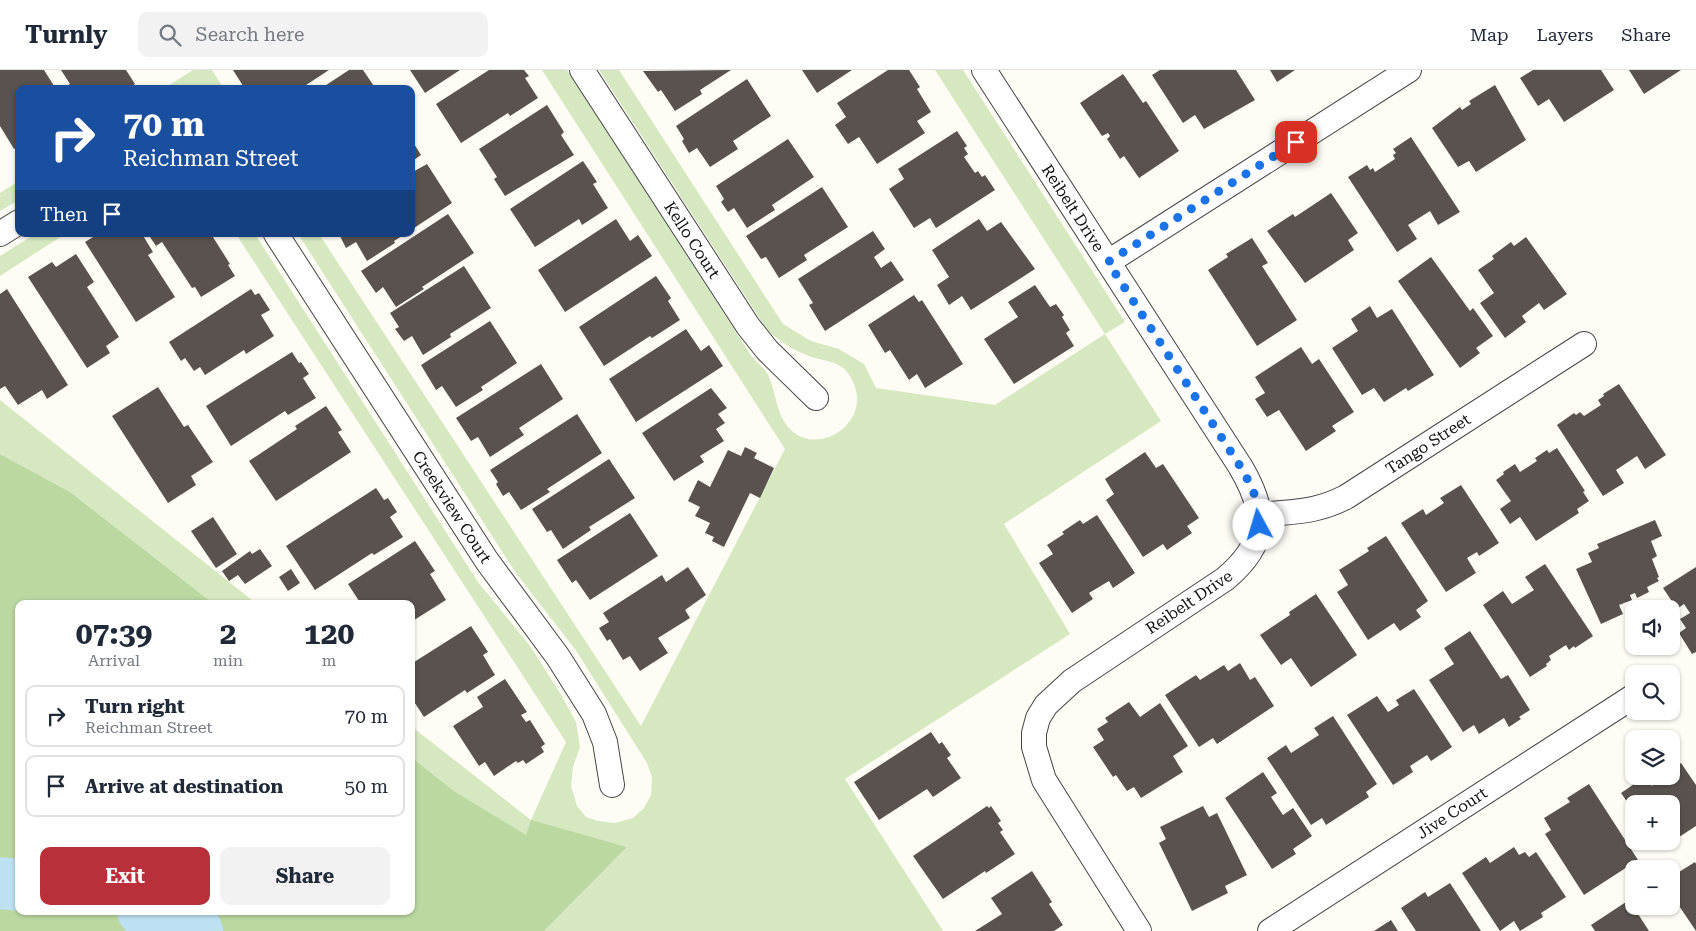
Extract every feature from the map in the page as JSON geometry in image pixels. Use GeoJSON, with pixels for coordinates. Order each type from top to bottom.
{"type":"FeatureCollection","features":[{"type":"Feature","properties":{"kind":"street","name":"Kello Court"},"geometry":{"type":"LineString","coordinates":[[582,70],[748,326],[767,350],[816,398]]}},
{"type":"Feature","properties":{"kind":"street","name":"Reibelt Drive"},"geometry":{"type":"LineString","coordinates":[[984,70],[1240,466],[1261,515],[1257,536],[1248,556],[1239,568],[1225,580],[1072,681],[1046,704],[1038,718],[1034,733],[1034,747],[1044,780],[1139,931]]}},
{"type":"Feature","properties":{"kind":"street"},"geometry":{"type":"LineString","coordinates":[[1108,262],[1409,70]]}},
{"type":"Feature","properties":{"kind":"street"},"geometry":{"type":"LineString","coordinates":[[0,234],[15,225]]}},
{"type":"Feature","properties":{"kind":"street","name":"Creekview Court"},"geometry":{"type":"LineString","coordinates":[[278,237],[487,561],[558,657],[594,714],[605,742],[612,785]]}},
{"type":"Feature","properties":{"kind":"street","name":"Tango Street"},"geometry":{"type":"LineString","coordinates":[[1261,515],[1309,511],[1328,507],[1584,344]]}},
{"type":"Feature","properties":{"kind":"street","name":"Jive Court"},"geometry":{"type":"LineString","coordinates":[[1270,931],[1625,702]]}},
{"type":"Feature","properties":{"kind":"green space"},"geometry":{"type":"Polygon","coordinates":[[[193,70],[212,70],[221,85],[169,85],[193,70]]]}},
{"type":"Feature","properties":{"kind":"green space"},"geometry":{"type":"Polygon","coordinates":[[[542,70],[567,70],[752,357],[768,374],[783,420],[793,432],[806,438],[819,439],[832,436],[844,428],[853,417],[857,403],[855,388],[847,372],[839,365],[797,351],[767,330],[599,70],[619,70],[783,324],[811,341],[839,349],[864,364],[876,388],[995,405],[1105,334],[1161,421],[1004,524],[1070,634],[845,779],[943,931],[544,931],[627,847],[531,821],[526,836],[454,791],[415,760],[415,729],[531,820],[566,742],[238,237],[257,237],[478,582],[530,646],[560,693],[576,722],[580,747],[573,767],[571,786],[577,806],[586,817],[615,823],[633,818],[644,808],[651,795],[652,777],[647,763],[575,649],[516,573],[300,237],[321,237],[641,726],[785,449],[542,70]]]}},
{"type":"Feature","properties":{"kind":"green space"},"geometry":{"type":"Polygon","coordinates":[[[935,70],[963,70],[1125,322],[1105,334],[935,70]]]}},
{"type":"Feature","properties":{"kind":"green space"},"geometry":{"type":"Polygon","coordinates":[[[15,184],[15,202],[0,211],[0,193],[15,184]]]}},
{"type":"Feature","properties":{"kind":"green space"},"geometry":{"type":"Polygon","coordinates":[[[30,237],[60,237],[0,276],[0,256],[30,237]]]}},
{"type":"Feature","properties":{"kind":"green space"},"geometry":{"type":"Polygon","coordinates":[[[0,400],[252,600],[209,600],[70,492],[0,454],[0,400]]]}},
{"type":"Feature","properties":{"kind":"green space"},"geometry":{"type":"Polygon","coordinates":[[[0,454],[70,492],[209,600],[15,600],[15,915],[415,915],[415,760],[454,791],[526,835],[531,820],[627,847],[544,931],[0,931],[0,454]]]}},
{"type":"Feature","properties":{"kind":"building"},"geometry":{"type":"Polygon","coordinates":[[[0,70],[44,70],[53,85],[15,85],[15,148],[0,126],[0,70]]]}},
{"type":"Feature","properties":{"kind":"building"},"geometry":{"type":"Polygon","coordinates":[[[61,70],[126,70],[135,84],[68,85],[70,84],[61,70]]]}},
{"type":"Feature","properties":{"kind":"building"},"geometry":{"type":"Polygon","coordinates":[[[233,70],[329,70],[306,85],[242,85],[233,70]]]}},
{"type":"Feature","properties":{"kind":"building"},"geometry":{"type":"Polygon","coordinates":[[[349,70],[363,70],[373,85],[326,85],[349,70]]]}},
{"type":"Feature","properties":{"kind":"building"},"geometry":{"type":"Polygon","coordinates":[[[410,70],[460,70],[425,93],[410,70]]]}},
{"type":"Feature","properties":{"kind":"building"},"geometry":{"type":"Polygon","coordinates":[[[489,70],[524,70],[529,76],[525,78],[538,98],[510,116],[508,113],[461,143],[436,104],[489,70]]]}},
{"type":"Feature","properties":{"kind":"building"},"geometry":{"type":"Polygon","coordinates":[[[731,70],[700,90],[702,94],[675,111],[661,90],[658,92],[643,71],[731,70]]]}},
{"type":"Feature","properties":{"kind":"building"},"geometry":{"type":"Polygon","coordinates":[[[802,70],[852,70],[817,93],[802,70]]]}},
{"type":"Feature","properties":{"kind":"building"},"geometry":{"type":"Polygon","coordinates":[[[888,70],[909,70],[920,87],[917,89],[931,112],[917,121],[925,133],[877,164],[859,137],[848,144],[835,125],[846,117],[837,103],[888,70]]]}},
{"type":"Feature","properties":{"kind":"building"},"geometry":{"type":"Polygon","coordinates":[[[1160,70],[1236,70],[1255,100],[1204,129],[1195,115],[1183,123],[1152,75],[1160,70]]]}},
{"type":"Feature","properties":{"kind":"building"},"geometry":{"type":"Polygon","coordinates":[[[1270,70],[1295,70],[1277,82],[1270,70]]]}},
{"type":"Feature","properties":{"kind":"building"},"geometry":{"type":"Polygon","coordinates":[[[1533,70],[1601,70],[1614,90],[1564,122],[1549,99],[1538,106],[1520,78],[1533,70]]]}},
{"type":"Feature","properties":{"kind":"building"},"geometry":{"type":"Polygon","coordinates":[[[1629,70],[1681,70],[1644,94],[1629,70]]]}},
{"type":"Feature","properties":{"kind":"building"},"geometry":{"type":"Polygon","coordinates":[[[1123,74],[1143,103],[1146,101],[1179,151],[1139,178],[1124,156],[1120,159],[1107,139],[1110,136],[1108,133],[1102,136],[1080,103],[1123,74]]]}},
{"type":"Feature","properties":{"kind":"building"},"geometry":{"type":"Polygon","coordinates":[[[747,79],[771,116],[733,141],[738,149],[710,167],[697,148],[689,153],[682,141],[684,139],[676,126],[747,79]]]}},
{"type":"Feature","properties":{"kind":"building"},"geometry":{"type":"Polygon","coordinates":[[[1495,85],[1526,140],[1476,172],[1469,161],[1458,167],[1432,128],[1460,107],[1462,110],[1471,104],[1469,101],[1495,85]]]}},
{"type":"Feature","properties":{"kind":"building"},"geometry":{"type":"Polygon","coordinates":[[[547,105],[564,132],[561,135],[574,155],[505,196],[494,179],[497,177],[479,149],[547,105]]]}},
{"type":"Feature","properties":{"kind":"building"},"geometry":{"type":"Polygon","coordinates":[[[957,131],[967,146],[964,148],[968,154],[964,157],[975,173],[978,171],[982,177],[985,175],[995,190],[936,228],[930,218],[914,228],[889,189],[904,179],[898,169],[957,131]]]}},
{"type":"Feature","properties":{"kind":"building"},"geometry":{"type":"Polygon","coordinates":[[[1411,137],[1460,212],[1438,225],[1430,211],[1408,225],[1417,239],[1397,252],[1348,177],[1367,165],[1370,170],[1373,168],[1375,172],[1395,159],[1393,155],[1396,153],[1393,149],[1411,137]]]}},
{"type":"Feature","properties":{"kind":"building"},"geometry":{"type":"Polygon","coordinates":[[[788,139],[814,177],[772,205],[775,210],[747,228],[734,208],[728,212],[721,202],[724,199],[716,186],[788,139]]]}},
{"type":"Feature","properties":{"kind":"building"},"geometry":{"type":"Polygon","coordinates":[[[415,145],[421,155],[415,159],[415,145]]]}},
{"type":"Feature","properties":{"kind":"building"},"geometry":{"type":"Polygon","coordinates":[[[583,161],[597,182],[593,184],[608,208],[582,225],[579,219],[535,247],[510,209],[583,161]]]}},
{"type":"Feature","properties":{"kind":"building"},"geometry":{"type":"Polygon","coordinates":[[[427,164],[452,203],[415,227],[415,171],[427,164]]]}},
{"type":"Feature","properties":{"kind":"building"},"geometry":{"type":"Polygon","coordinates":[[[822,187],[848,227],[804,255],[807,260],[779,278],[766,257],[761,259],[746,236],[822,187]]]}},
{"type":"Feature","properties":{"kind":"building"},"geometry":{"type":"Polygon","coordinates":[[[1331,193],[1358,233],[1348,240],[1354,250],[1305,283],[1267,231],[1293,214],[1295,217],[1331,193]]]}},
{"type":"Feature","properties":{"kind":"building"},"geometry":{"type":"Polygon","coordinates":[[[448,214],[474,253],[422,287],[424,289],[396,307],[383,287],[376,293],[361,271],[448,214]]]}},
{"type":"Feature","properties":{"kind":"building"},"geometry":{"type":"Polygon","coordinates":[[[616,219],[630,241],[638,235],[652,256],[565,312],[538,270],[616,219]]]}},
{"type":"Feature","properties":{"kind":"building"},"geometry":{"type":"Polygon","coordinates":[[[979,219],[987,231],[1001,222],[1035,269],[971,310],[962,296],[949,305],[937,285],[949,277],[932,250],[979,219]]]}},
{"type":"Feature","properties":{"kind":"building"},"geometry":{"type":"Polygon","coordinates":[[[873,231],[885,249],[874,257],[881,268],[891,261],[904,280],[825,331],[809,305],[813,303],[798,279],[873,231]]]}},
{"type":"Feature","properties":{"kind":"building"},"geometry":{"type":"Polygon","coordinates":[[[93,237],[144,237],[153,252],[148,255],[175,297],[136,322],[85,242],[93,237]]]}},
{"type":"Feature","properties":{"kind":"building"},"geometry":{"type":"Polygon","coordinates":[[[150,237],[213,237],[230,264],[228,265],[235,276],[201,297],[195,287],[192,288],[162,242],[156,246],[150,237]]]}},
{"type":"Feature","properties":{"kind":"building"},"geometry":{"type":"Polygon","coordinates":[[[340,237],[400,237],[394,241],[395,243],[367,261],[356,242],[346,248],[340,237]]]}},
{"type":"Feature","properties":{"kind":"building"},"geometry":{"type":"Polygon","coordinates":[[[1526,237],[1567,294],[1544,310],[1539,303],[1522,316],[1526,322],[1505,338],[1480,303],[1494,293],[1478,270],[1494,259],[1492,256],[1511,242],[1514,246],[1526,237]]]}},
{"type":"Feature","properties":{"kind":"building"},"geometry":{"type":"Polygon","coordinates":[[[1252,238],[1268,263],[1262,266],[1297,320],[1257,346],[1208,270],[1228,257],[1226,254],[1252,238]]]}},
{"type":"Feature","properties":{"kind":"building"},"geometry":{"type":"Polygon","coordinates":[[[76,254],[94,282],[87,287],[119,337],[106,346],[110,353],[87,368],[28,277],[52,262],[56,267],[76,254]]]}},
{"type":"Feature","properties":{"kind":"building"},"geometry":{"type":"Polygon","coordinates":[[[1431,257],[1470,311],[1473,308],[1493,336],[1476,348],[1480,353],[1460,368],[1398,281],[1431,257]]]}},
{"type":"Feature","properties":{"kind":"building"},"geometry":{"type":"Polygon","coordinates":[[[464,266],[491,308],[450,334],[451,337],[423,355],[412,336],[404,341],[395,329],[399,327],[390,313],[464,266]]]}},
{"type":"Feature","properties":{"kind":"building"},"geometry":{"type":"Polygon","coordinates":[[[656,276],[671,298],[668,301],[680,320],[652,338],[650,336],[604,366],[579,327],[656,276]]]}},
{"type":"Feature","properties":{"kind":"building"},"geometry":{"type":"Polygon","coordinates":[[[1035,285],[1050,307],[1056,304],[1064,315],[1062,317],[1070,330],[1066,333],[1074,346],[1014,384],[984,339],[1018,317],[1008,302],[1035,285]]]}},
{"type":"Feature","properties":{"kind":"building"},"geometry":{"type":"Polygon","coordinates":[[[7,289],[68,385],[47,399],[42,390],[18,405],[5,386],[0,389],[0,294],[7,289]]]}},
{"type":"Feature","properties":{"kind":"building"},"geometry":{"type":"Polygon","coordinates":[[[251,289],[255,295],[259,293],[270,310],[261,315],[274,336],[246,354],[244,350],[205,375],[200,367],[194,371],[185,358],[181,361],[169,342],[251,289]]]}},
{"type":"Feature","properties":{"kind":"building"},"geometry":{"type":"Polygon","coordinates":[[[914,295],[919,302],[922,300],[963,364],[925,388],[917,374],[909,380],[890,350],[885,353],[868,325],[914,295]]]}},
{"type":"Feature","properties":{"kind":"building"},"geometry":{"type":"Polygon","coordinates":[[[1370,306],[1377,318],[1392,309],[1434,375],[1408,391],[1406,388],[1384,402],[1374,388],[1362,395],[1332,348],[1358,331],[1351,319],[1370,306]]]}},
{"type":"Feature","properties":{"kind":"building"},"geometry":{"type":"Polygon","coordinates":[[[490,321],[517,363],[481,387],[483,390],[456,407],[442,386],[436,390],[421,365],[490,321]]]}},
{"type":"Feature","properties":{"kind":"building"},"geometry":{"type":"Polygon","coordinates":[[[686,329],[701,351],[709,345],[723,366],[636,422],[609,379],[686,329]]]}},
{"type":"Feature","properties":{"kind":"building"},"geometry":{"type":"Polygon","coordinates":[[[1301,347],[1312,364],[1319,359],[1354,412],[1332,426],[1336,431],[1306,451],[1279,410],[1267,417],[1255,399],[1265,393],[1255,377],[1301,347]]]}},
{"type":"Feature","properties":{"kind":"building"},"geometry":{"type":"Polygon","coordinates":[[[292,352],[309,374],[303,378],[316,398],[288,415],[285,411],[231,446],[206,406],[292,352]]]}},
{"type":"Feature","properties":{"kind":"building"},"geometry":{"type":"Polygon","coordinates":[[[541,364],[563,399],[519,428],[524,435],[490,457],[478,437],[471,441],[456,418],[541,364]]]}},
{"type":"Feature","properties":{"kind":"building"},"geometry":{"type":"Polygon","coordinates":[[[1619,384],[1666,455],[1645,469],[1637,456],[1616,470],[1624,483],[1603,496],[1557,425],[1574,413],[1576,415],[1580,412],[1584,416],[1601,405],[1598,400],[1604,396],[1603,394],[1619,384]]]}},
{"type":"Feature","properties":{"kind":"building"},"geometry":{"type":"Polygon","coordinates":[[[158,387],[184,427],[188,425],[213,462],[191,476],[196,485],[168,503],[112,416],[158,387]]]}},
{"type":"Feature","properties":{"kind":"building"},"geometry":{"type":"Polygon","coordinates":[[[711,388],[727,408],[718,414],[725,423],[716,429],[724,441],[700,456],[704,462],[674,481],[642,433],[711,388]]]}},
{"type":"Feature","properties":{"kind":"building"},"geometry":{"type":"Polygon","coordinates":[[[326,406],[342,430],[338,432],[351,452],[276,501],[249,461],[297,429],[295,426],[326,406]]]}},
{"type":"Feature","properties":{"kind":"building"},"geometry":{"type":"Polygon","coordinates":[[[577,414],[602,453],[547,489],[550,492],[521,510],[509,492],[503,496],[496,484],[498,482],[490,470],[577,414]]]}},
{"type":"Feature","properties":{"kind":"building"},"geometry":{"type":"Polygon","coordinates":[[[745,447],[757,453],[754,458],[774,468],[760,498],[750,493],[724,547],[712,541],[714,537],[705,533],[710,523],[695,516],[700,507],[688,501],[698,480],[710,487],[728,450],[741,456],[745,447]]]}},
{"type":"Feature","properties":{"kind":"building"},"geometry":{"type":"Polygon","coordinates":[[[1557,448],[1585,491],[1583,492],[1589,501],[1577,509],[1579,513],[1536,541],[1520,517],[1510,524],[1500,509],[1511,501],[1496,480],[1504,474],[1503,472],[1515,464],[1520,472],[1537,461],[1535,458],[1547,450],[1549,453],[1557,448]]]}},
{"type":"Feature","properties":{"kind":"building"},"geometry":{"type":"Polygon","coordinates":[[[1145,452],[1156,468],[1163,464],[1199,518],[1187,526],[1192,533],[1167,550],[1163,544],[1143,557],[1106,500],[1114,494],[1105,479],[1145,452]]]}},
{"type":"Feature","properties":{"kind":"building"},"geometry":{"type":"Polygon","coordinates":[[[609,459],[635,498],[589,527],[591,530],[563,549],[551,530],[547,532],[532,509],[609,459]]]}},
{"type":"Feature","properties":{"kind":"building"},"geometry":{"type":"Polygon","coordinates":[[[1461,485],[1499,543],[1479,556],[1477,552],[1467,558],[1476,573],[1446,592],[1401,523],[1423,509],[1426,515],[1444,503],[1440,498],[1461,485]]]}},
{"type":"Feature","properties":{"kind":"building"},"geometry":{"type":"Polygon","coordinates":[[[376,488],[384,500],[388,498],[397,512],[390,517],[403,537],[374,555],[372,553],[315,590],[286,546],[376,488]]]}},
{"type":"Feature","properties":{"kind":"building"},"geometry":{"type":"Polygon","coordinates":[[[630,513],[658,556],[590,600],[576,580],[572,583],[557,560],[630,513]]]}},
{"type":"Feature","properties":{"kind":"building"},"geometry":{"type":"Polygon","coordinates":[[[1097,515],[1135,573],[1113,588],[1109,581],[1089,593],[1093,599],[1072,613],[1039,563],[1053,554],[1047,545],[1064,534],[1062,532],[1080,520],[1083,524],[1097,515]]]}},
{"type":"Feature","properties":{"kind":"building"},"geometry":{"type":"Polygon","coordinates":[[[213,517],[237,554],[216,568],[191,531],[213,517]]]}},
{"type":"Feature","properties":{"kind":"building"},"geometry":{"type":"Polygon","coordinates":[[[1655,520],[1662,536],[1651,541],[1657,556],[1652,559],[1659,581],[1647,587],[1649,592],[1637,598],[1635,593],[1630,595],[1632,600],[1625,600],[1625,603],[1619,605],[1623,614],[1601,624],[1576,569],[1592,562],[1588,553],[1599,548],[1597,544],[1655,520]]]}},
{"type":"Feature","properties":{"kind":"building"},"geometry":{"type":"Polygon","coordinates":[[[1386,536],[1428,601],[1416,610],[1421,617],[1400,631],[1394,623],[1368,640],[1337,592],[1348,585],[1339,570],[1369,551],[1367,548],[1386,536]]]}},
{"type":"Feature","properties":{"kind":"building"},"geometry":{"type":"Polygon","coordinates":[[[415,541],[435,571],[430,574],[446,600],[415,619],[415,600],[358,600],[348,584],[415,541]]]}},
{"type":"Feature","properties":{"kind":"building"},"geometry":{"type":"Polygon","coordinates":[[[260,549],[272,566],[245,584],[238,575],[229,581],[222,571],[250,551],[252,554],[260,549]]]}},
{"type":"Feature","properties":{"kind":"building"},"geometry":{"type":"Polygon","coordinates":[[[1545,564],[1593,636],[1575,648],[1574,646],[1569,650],[1566,645],[1549,656],[1551,660],[1546,664],[1547,666],[1530,677],[1483,605],[1503,591],[1512,604],[1534,590],[1525,577],[1545,564]]]}},
{"type":"Feature","properties":{"kind":"building"},"geometry":{"type":"Polygon","coordinates":[[[688,567],[706,595],[685,610],[690,618],[658,638],[668,653],[640,671],[630,656],[623,660],[610,639],[607,641],[599,628],[609,622],[603,613],[662,575],[666,582],[688,567]]]}},
{"type":"Feature","properties":{"kind":"building"},"geometry":{"type":"Polygon","coordinates":[[[1696,567],[1696,652],[1692,654],[1680,635],[1680,632],[1686,628],[1680,619],[1690,613],[1684,604],[1680,607],[1680,600],[1671,600],[1663,588],[1696,567]]]}},
{"type":"Feature","properties":{"kind":"building"},"geometry":{"type":"Polygon","coordinates":[[[291,569],[300,583],[288,591],[279,577],[291,569]]]}},
{"type":"Feature","properties":{"kind":"building"},"geometry":{"type":"Polygon","coordinates":[[[1316,594],[1357,655],[1311,687],[1291,658],[1281,665],[1260,635],[1290,615],[1289,612],[1316,594]]]}},
{"type":"Feature","properties":{"kind":"building"},"geometry":{"type":"Polygon","coordinates":[[[471,626],[488,652],[483,655],[495,675],[467,693],[465,690],[424,717],[415,703],[415,661],[471,626]]]}},
{"type":"Feature","properties":{"kind":"building"},"geometry":{"type":"Polygon","coordinates":[[[1470,631],[1501,679],[1508,675],[1530,710],[1509,727],[1504,718],[1479,734],[1474,725],[1463,732],[1429,680],[1454,664],[1444,648],[1470,631]]]}},
{"type":"Feature","properties":{"kind":"building"},"geometry":{"type":"Polygon","coordinates":[[[1240,663],[1250,680],[1255,677],[1274,706],[1217,744],[1213,738],[1199,747],[1165,695],[1196,675],[1200,680],[1224,665],[1228,671],[1240,663]]]}},
{"type":"Feature","properties":{"kind":"building"},"geometry":{"type":"Polygon","coordinates":[[[505,679],[527,712],[521,715],[526,722],[530,720],[545,744],[541,747],[544,752],[526,764],[523,760],[518,763],[516,761],[494,776],[485,762],[479,766],[453,726],[483,707],[477,697],[505,679]]]}},
{"type":"Feature","properties":{"kind":"building"},"geometry":{"type":"Polygon","coordinates":[[[1414,689],[1452,747],[1431,761],[1427,755],[1410,766],[1413,772],[1393,785],[1347,715],[1377,696],[1388,712],[1399,705],[1396,700],[1414,689]]]}},
{"type":"Feature","properties":{"kind":"building"},"geometry":{"type":"Polygon","coordinates":[[[1129,702],[1140,717],[1160,703],[1188,746],[1173,756],[1183,772],[1141,798],[1134,787],[1127,791],[1116,775],[1113,777],[1093,747],[1104,740],[1097,729],[1108,722],[1105,718],[1129,702]]]}},
{"type":"Feature","properties":{"kind":"building"},"geometry":{"type":"Polygon","coordinates":[[[1333,716],[1377,784],[1366,792],[1369,797],[1326,825],[1322,818],[1311,825],[1267,758],[1286,745],[1291,753],[1319,735],[1314,728],[1333,716]]]}},
{"type":"Feature","properties":{"kind":"building"},"geometry":{"type":"Polygon","coordinates":[[[931,732],[939,744],[942,742],[951,755],[947,758],[961,778],[933,797],[927,789],[879,820],[854,782],[931,732]]]}},
{"type":"Feature","properties":{"kind":"building"},"geometry":{"type":"Polygon","coordinates":[[[1680,764],[1696,785],[1696,826],[1680,836],[1680,795],[1625,795],[1625,799],[1621,793],[1633,785],[1680,785],[1680,764]]]}},
{"type":"Feature","properties":{"kind":"building"},"geometry":{"type":"Polygon","coordinates":[[[1263,772],[1277,793],[1271,797],[1283,815],[1293,808],[1312,836],[1293,849],[1296,854],[1272,869],[1225,798],[1263,772]]]}},
{"type":"Feature","properties":{"kind":"building"},"geometry":{"type":"Polygon","coordinates":[[[1589,784],[1625,840],[1625,850],[1632,850],[1638,860],[1625,860],[1625,868],[1584,895],[1545,834],[1551,830],[1544,818],[1570,802],[1567,798],[1589,784]]]}},
{"type":"Feature","properties":{"kind":"building"},"geometry":{"type":"Polygon","coordinates":[[[987,806],[989,808],[991,806],[1001,821],[998,823],[1003,830],[1000,832],[1015,854],[943,899],[913,856],[987,806]]]}},
{"type":"Feature","properties":{"kind":"building"},"geometry":{"type":"Polygon","coordinates":[[[1203,806],[1209,817],[1217,813],[1247,875],[1225,886],[1228,893],[1192,911],[1159,843],[1166,839],[1160,827],[1203,806]]]}},
{"type":"Feature","properties":{"kind":"building"},"geometry":{"type":"Polygon","coordinates":[[[1514,847],[1519,855],[1525,852],[1529,857],[1536,852],[1566,897],[1541,913],[1543,917],[1520,931],[1514,921],[1500,931],[1462,873],[1486,857],[1490,863],[1514,847]]]}},
{"type":"Feature","properties":{"kind":"building"},"geometry":{"type":"Polygon","coordinates":[[[1695,862],[1696,931],[1680,907],[1680,871],[1695,862]]]}},
{"type":"Feature","properties":{"kind":"building"},"geometry":{"type":"Polygon","coordinates":[[[1032,871],[1052,902],[1049,904],[1063,925],[1054,931],[975,931],[1002,914],[991,898],[1032,871]]]}},
{"type":"Feature","properties":{"kind":"building"},"geometry":{"type":"Polygon","coordinates":[[[1450,883],[1481,931],[1416,931],[1401,908],[1425,892],[1428,897],[1450,883]]]}},
{"type":"Feature","properties":{"kind":"building"},"geometry":{"type":"Polygon","coordinates":[[[1625,903],[1625,915],[1639,915],[1649,931],[1595,931],[1591,925],[1625,903]]]}},
{"type":"Feature","properties":{"kind":"building"},"geometry":{"type":"Polygon","coordinates":[[[1391,920],[1398,931],[1374,931],[1391,920]]]}},
{"type":"Feature","properties":{"kind":"waterway"},"geometry":{"type":"LineString","coordinates":[[0,883],[15,885]]}},
{"type":"Feature","properties":{"kind":"waterway"},"geometry":{"type":"LineString","coordinates":[[154,915],[197,931]]}},
{"type":"Feature","properties":{"kind":"route"},"geometry":{"type":"LineString","coordinates":[[1259,525],[1261,515],[1244,472],[1108,262],[1296,142]]}}]}
